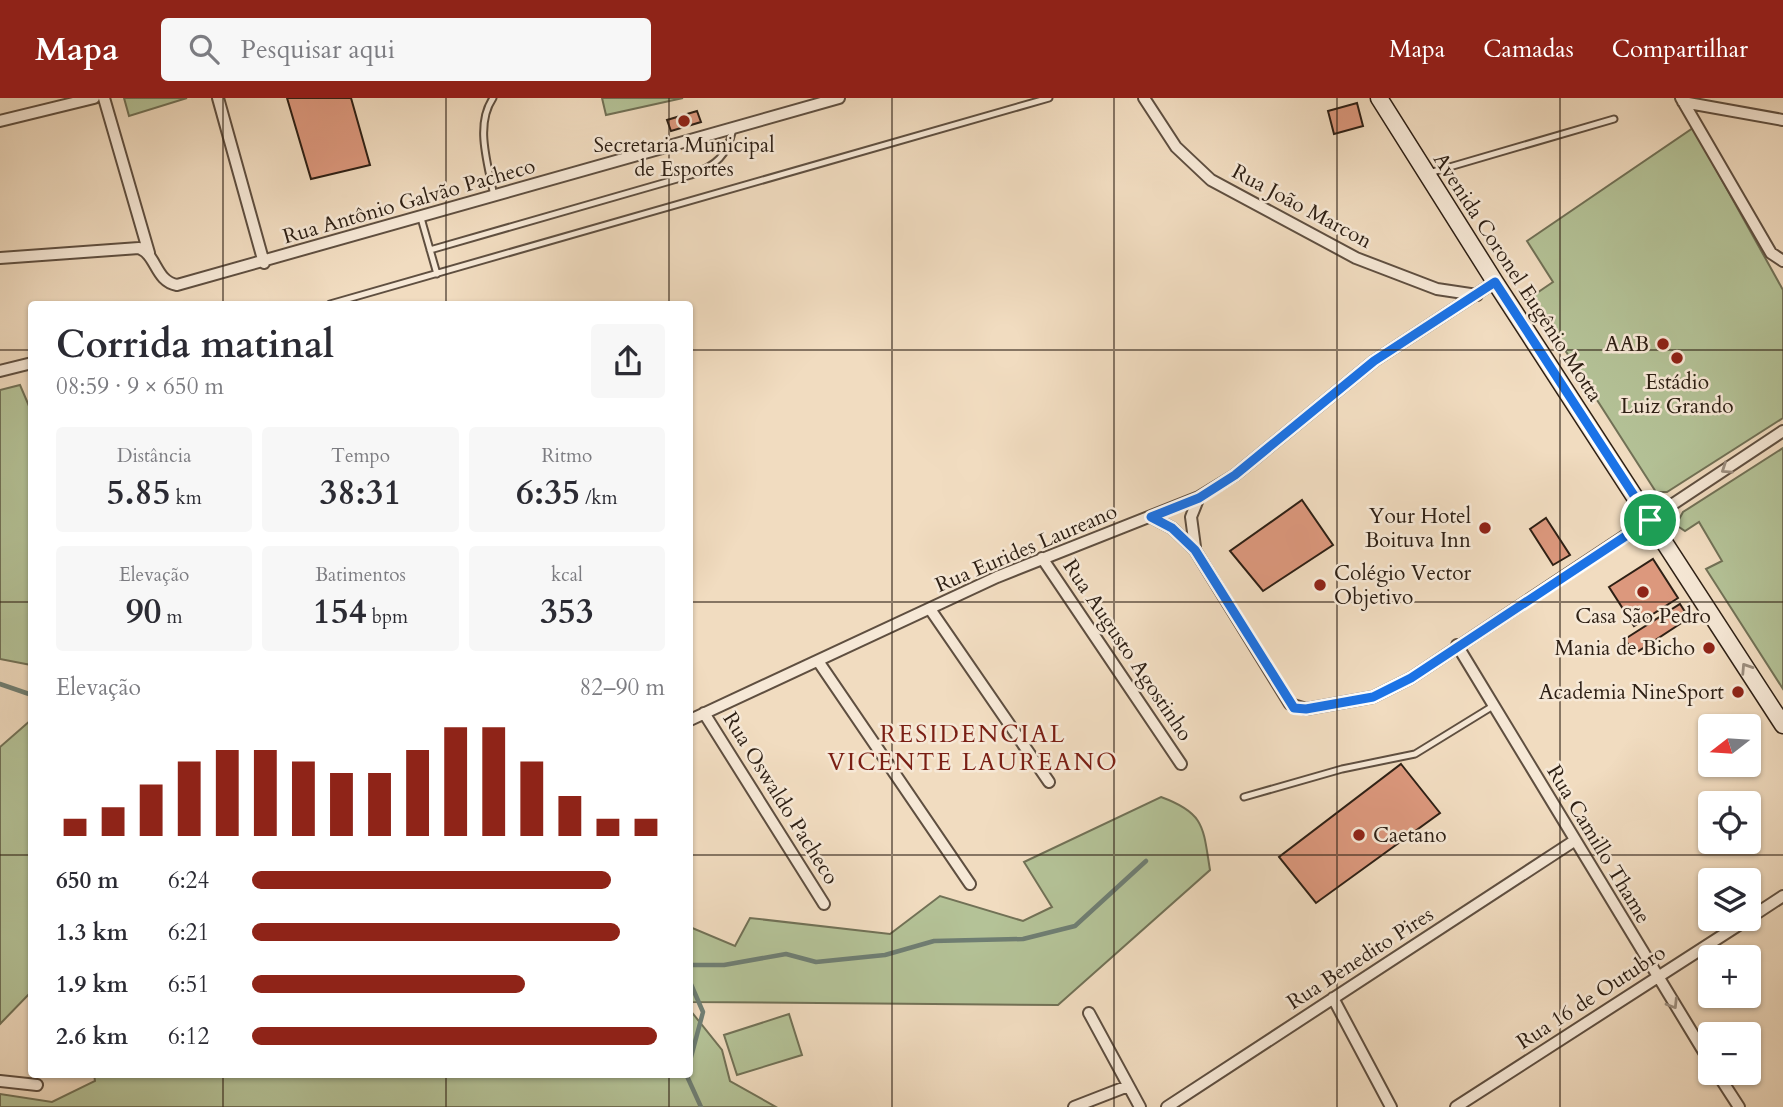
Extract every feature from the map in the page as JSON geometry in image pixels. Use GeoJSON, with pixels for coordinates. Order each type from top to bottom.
{"type":"FeatureCollection","features":[{"type":"Feature","properties":{"kind":"main road","name":"Avenida Coronel Eugênio Motta"},"geometry":{"type":"LineString","coordinates":[[1379,98],[1495,282],[1783,725]]}},
{"type":"Feature","properties":{"kind":"street"},"geometry":{"type":"LineString","coordinates":[[0,121],[94,98]]}},
{"type":"Feature","properties":{"kind":"street","name":"Rua Antônio Galvão Pacheco"},"geometry":{"type":"LineString","coordinates":[[104,98],[149,253],[161,276],[177,285],[264,263],[839,98]]}},
{"type":"Feature","properties":{"kind":"street"},"geometry":{"type":"LineString","coordinates":[[218,98],[264,263]]}},
{"type":"Feature","properties":{"kind":"street","name":"Rua João Marcon"},"geometry":{"type":"LineString","coordinates":[[1144,98],[1176,147],[1211,180],[1356,258],[1437,289],[1477,295]]}},
{"type":"Feature","properties":{"kind":"street"},"geometry":{"type":"LineString","coordinates":[[1682,100],[1783,120]]}},
{"type":"Feature","properties":{"kind":"street"},"geometry":{"type":"LineString","coordinates":[[1682,100],[1771,253],[1782,261]]}},
{"type":"Feature","properties":{"kind":"street"},"geometry":{"type":"LineString","coordinates":[[0,258],[139,248],[149,253]]}},
{"type":"Feature","properties":{"kind":"street","name":"Rua Eurides Laureano"},"geometry":{"type":"LineString","coordinates":[[693,718],[1042,558],[1199,498],[1235,475],[1374,361],[1495,282]]}},
{"type":"Feature","properties":{"kind":"street"},"geometry":{"type":"LineString","coordinates":[[0,371],[28,364]]}},
{"type":"Feature","properties":{"kind":"street"},"geometry":{"type":"LineString","coordinates":[[1151,517],[1172,528],[1195,550],[1294,708],[1306,709],[1377,696],[1411,678],[1783,431]]}},
{"type":"Feature","properties":{"kind":"street"},"geometry":{"type":"LineString","coordinates":[[1195,550],[1191,517],[1199,498]]}},
{"type":"Feature","properties":{"kind":"street","name":"Rua Augusto Agostinho"},"geometry":{"type":"LineString","coordinates":[[1042,558],[1181,764]]}},
{"type":"Feature","properties":{"kind":"street"},"geometry":{"type":"LineString","coordinates":[[930,609],[1049,782]]}},
{"type":"Feature","properties":{"kind":"street","name":"Rua Camillo Thame"},"geometry":{"type":"LineString","coordinates":[[1457,645],[1698,1043]]}},
{"type":"Feature","properties":{"kind":"street"},"geometry":{"type":"LineString","coordinates":[[818,661],[970,884]]}},
{"type":"Feature","properties":{"kind":"street","name":"Rua Oswaldo Pacheco"},"geometry":{"type":"LineString","coordinates":[[704,713],[824,904]]}},
{"type":"Feature","properties":{"kind":"street","name":"Rua Benedito Pires"},"geometry":{"type":"LineString","coordinates":[[1167,1107],[1574,841]]}},
{"type":"Feature","properties":{"kind":"street","name":"Rua 16 de Outubro"},"geometry":{"type":"LineString","coordinates":[[1761,910],[1783,896]]}},
{"type":"Feature","properties":{"kind":"street","name":"Rua 16 de Outubro"},"geometry":{"type":"LineString","coordinates":[[1456,1107],[1729,931]]}},
{"type":"Feature","properties":{"kind":"street"},"geometry":{"type":"LineString","coordinates":[[1333,998],[1391,1107]]}},
{"type":"Feature","properties":{"kind":"street"},"geometry":{"type":"LineString","coordinates":[[1088,1013],[1140,1107]]}},
{"type":"Feature","properties":{"kind":"street"},"geometry":{"type":"LineString","coordinates":[[0,1081],[37,1085]]}},
{"type":"Feature","properties":{"kind":"street"},"geometry":{"type":"LineString","coordinates":[[1724,1085],[1738,1107]]}},
{"type":"Feature","properties":{"kind":"street"},"geometry":{"type":"LineString","coordinates":[[1074,1107],[1128,1086]]}},
{"type":"Feature","properties":{"kind":"lane"},"geometry":{"type":"LineString","coordinates":[[493,98],[487,106],[482,128],[494,197]]}},
{"type":"Feature","properties":{"kind":"lane"},"geometry":{"type":"LineString","coordinates":[[341,301],[1049,98]]}},
{"type":"Feature","properties":{"kind":"lane"},"geometry":{"type":"LineString","coordinates":[[1426,174],[1503,149],[1614,119]]}},
{"type":"Feature","properties":{"kind":"lane"},"geometry":{"type":"LineString","coordinates":[[430,250],[700,172],[720,161],[729,149],[733,129]]}},
{"type":"Feature","properties":{"kind":"lane"},"geometry":{"type":"LineString","coordinates":[[421,218],[437,274]]}},
{"type":"Feature","properties":{"kind":"lane"},"geometry":{"type":"LineString","coordinates":[[1244,797],[1342,769],[1415,754],[1493,706]]}},
{"type":"Feature","properties":{"kind":"green space"},"geometry":{"type":"Polygon","coordinates":[[[124,98],[187,98],[129,116],[124,98]]]}},
{"type":"Feature","properties":{"kind":"green space"},"geometry":{"type":"Polygon","coordinates":[[[602,98],[683,98],[606,115],[602,98]]]}},
{"type":"Feature","properties":{"kind":"green space","name":"Estádio Luiz Grando"},"geometry":{"type":"Polygon","coordinates":[[[1693,128],[1783,290],[1783,418],[1667,492],[1656,492],[1531,297],[1553,282],[1527,241],[1693,128]]]}},
{"type":"Feature","properties":{"kind":"green space"},"geometry":{"type":"Polygon","coordinates":[[[20,385],[28,404],[28,664],[0,659],[0,390],[20,385]]]}},
{"type":"Feature","properties":{"kind":"green space"},"geometry":{"type":"Polygon","coordinates":[[[1783,448],[1783,689],[1706,569],[1722,561],[1699,522],[1685,531],[1676,525],[1683,512],[1783,448]]]}},
{"type":"Feature","properties":{"kind":"green space"},"geometry":{"type":"Polygon","coordinates":[[[28,723],[28,995],[0,1024],[0,747],[28,723]]]}},
{"type":"Feature","properties":{"kind":"green space"},"geometry":{"type":"Polygon","coordinates":[[[1161,797],[1186,809],[1199,823],[1206,843],[1210,870],[1058,1005],[693,1002],[693,928],[735,946],[750,918],[890,934],[940,896],[1023,921],[1052,907],[1024,862],[1161,797]]]}},
{"type":"Feature","properties":{"kind":"green space"},"geometry":{"type":"Polygon","coordinates":[[[693,1014],[722,1050],[730,1081],[776,1107],[0,1107],[0,1094],[52,1102],[95,1081],[95,1078],[693,1078],[693,1014]]]}},
{"type":"Feature","properties":{"kind":"green space"},"geometry":{"type":"Polygon","coordinates":[[[789,1014],[802,1055],[737,1075],[724,1035],[789,1014]]]}},
{"type":"Feature","properties":{"kind":"building"},"geometry":{"type":"Polygon","coordinates":[[[287,98],[351,98],[370,165],[311,179],[287,98]]]}},
{"type":"Feature","properties":{"kind":"building"},"geometry":{"type":"Polygon","coordinates":[[[1357,103],[1363,126],[1334,134],[1328,111],[1357,103]]]}},
{"type":"Feature","properties":{"kind":"building","name":"Secretaria Municipal de Esportes"},"geometry":{"type":"Polygon","coordinates":[[[697,111],[701,122],[671,131],[667,120],[697,111]]]}},
{"type":"Feature","properties":{"kind":"building"},"geometry":{"type":"Polygon","coordinates":[[[1302,500],[1333,545],[1263,591],[1230,551],[1302,500]]]}},
{"type":"Feature","properties":{"kind":"building"},"geometry":{"type":"Polygon","coordinates":[[[1546,518],[1570,555],[1553,565],[1530,529],[1546,518]]]}},
{"type":"Feature","properties":{"kind":"building","name":"Casa São Pedro"},"geometry":{"type":"Polygon","coordinates":[[[1653,559],[1678,598],[1634,626],[1609,587],[1653,559]]]}},
{"type":"Feature","properties":{"kind":"building"},"geometry":{"type":"Polygon","coordinates":[[[1680,604],[1689,618],[1634,654],[1625,639],[1680,604]]]}},
{"type":"Feature","properties":{"kind":"building","name":"Caetano"},"geometry":{"type":"Polygon","coordinates":[[[1401,764],[1440,813],[1316,903],[1279,857],[1401,764]]]}},
{"type":"Feature","properties":{"kind":"waterway"},"geometry":{"type":"LineString","coordinates":[[0,684],[28,694]]}},
{"type":"Feature","properties":{"kind":"waterway"},"geometry":{"type":"LineString","coordinates":[[693,965],[724,965],[786,954],[816,962],[885,955],[934,941],[1023,939],[1075,926],[1146,861]]}},
{"type":"Feature","properties":{"kind":"waterway"},"geometry":{"type":"LineString","coordinates":[[693,989],[703,1012],[693,1050]]}},
{"type":"Feature","properties":{"kind":"waterway"},"geometry":{"type":"LineString","coordinates":[[688,1078],[701,1107]]}},
{"type":"Feature","properties":{"kind":"place","name":"Secretaria Municipal de Esportes"},"geometry":{"type":"Point","coordinates":[684,121]}},
{"type":"Feature","properties":{"kind":"place","name":"AAB"},"geometry":{"type":"Point","coordinates":[1663,344]}},
{"type":"Feature","properties":{"kind":"place","name":"Estádio Luiz Grando"},"geometry":{"type":"Point","coordinates":[1677,358]}},
{"type":"Feature","properties":{"kind":"place","name":"Your Hotel Boituva Inn"},"geometry":{"type":"Point","coordinates":[1485,528]}},
{"type":"Feature","properties":{"kind":"place","name":"Colégio Vector Objetivo"},"geometry":{"type":"Point","coordinates":[1320,585]}},
{"type":"Feature","properties":{"kind":"place","name":"Casa São Pedro"},"geometry":{"type":"Point","coordinates":[1643,592]}},
{"type":"Feature","properties":{"kind":"place","name":"Mania de Bicho"},"geometry":{"type":"Point","coordinates":[1709,648]}},
{"type":"Feature","properties":{"kind":"place","name":"Academia NineSport"},"geometry":{"type":"Point","coordinates":[1738,692]}},
{"type":"Feature","properties":{"kind":"place","name":"Caetano"},"geometry":{"type":"Point","coordinates":[1359,835]}},
{"type":"Feature","properties":{"kind":"district","name":"RESIDENCIAL VICENTE LAUREANO"},"geometry":{"type":"Point","coordinates":[973,748]}},
{"type":"Feature","properties":{"kind":"route"},"geometry":{"type":"LineString","coordinates":[[1495,282],[1650,520],[1457,645],[1411,678],[1373,697],[1301,709],[1290,704],[1195,550],[1172,528],[1151,517],[1199,498],[1235,475],[1374,361],[1495,282]]}}]}
